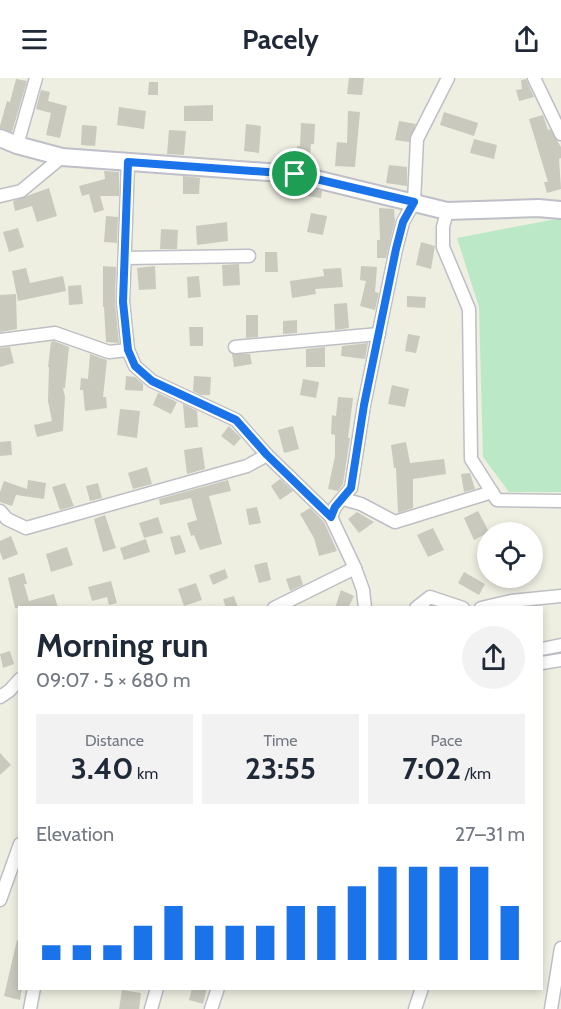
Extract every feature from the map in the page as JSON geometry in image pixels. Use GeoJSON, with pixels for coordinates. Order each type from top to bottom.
{"type":"FeatureCollection","features":[{"type":"Feature","properties":{"kind":"street"},"geometry":{"type":"LineString","coordinates":[[17,145],[36,78]]}},
{"type":"Feature","properties":{"kind":"street"},"geometry":{"type":"LineString","coordinates":[[331,517],[335,507],[351,488],[364,405],[396,249],[403,222],[414,202],[417,139],[448,78]]}},
{"type":"Feature","properties":{"kind":"street"},"geometry":{"type":"LineString","coordinates":[[534,78],[561,134]]}},
{"type":"Feature","properties":{"kind":"street"},"geometry":{"type":"LineString","coordinates":[[0,138],[62,157],[295,174],[447,211],[538,208],[561,210]]}},
{"type":"Feature","properties":{"kind":"street"},"geometry":{"type":"LineString","coordinates":[[0,196],[21,191],[62,157]]}},
{"type":"Feature","properties":{"kind":"street"},"geometry":{"type":"LineString","coordinates":[[128,162],[123,302],[128,350],[135,366],[152,381],[236,420],[267,455],[331,517],[355,568],[363,590],[364,606]]}},
{"type":"Feature","properties":{"kind":"street"},"geometry":{"type":"LineString","coordinates":[[447,211],[443,227],[443,246],[469,309],[471,459],[497,500],[561,501]]}},
{"type":"Feature","properties":{"kind":"street"},"geometry":{"type":"LineString","coordinates":[[124,258],[249,256]]}},
{"type":"Feature","properties":{"kind":"street"},"geometry":{"type":"LineString","coordinates":[[0,340],[55,333],[110,352],[128,350]]}},
{"type":"Feature","properties":{"kind":"street"},"geometry":{"type":"LineString","coordinates":[[235,348],[379,334]]}},
{"type":"Feature","properties":{"kind":"street"},"geometry":{"type":"LineString","coordinates":[[0,511],[7,519],[27,528],[247,466],[267,455]]}},
{"type":"Feature","properties":{"kind":"street"},"geometry":{"type":"LineString","coordinates":[[343,499],[361,504],[395,522],[492,492]]}},
{"type":"Feature","properties":{"kind":"street"},"geometry":{"type":"LineString","coordinates":[[278,606],[355,568]]}},
{"type":"Feature","properties":{"kind":"street"},"geometry":{"type":"LineString","coordinates":[[490,606],[511,601],[561,596]]}},
{"type":"Feature","properties":{"kind":"street"},"geometry":{"type":"LineString","coordinates":[[419,606],[430,597],[457,606]]}},
{"type":"Feature","properties":{"kind":"street"},"geometry":{"type":"LineString","coordinates":[[543,649],[561,645]]}},
{"type":"Feature","properties":{"kind":"street"},"geometry":{"type":"LineString","coordinates":[[543,663],[561,660]]}},
{"type":"Feature","properties":{"kind":"street"},"geometry":{"type":"LineString","coordinates":[[0,697],[18,681]]}},
{"type":"Feature","properties":{"kind":"street"},"geometry":{"type":"LineString","coordinates":[[0,900],[18,850]]}},
{"type":"Feature","properties":{"kind":"street"},"geometry":{"type":"LineString","coordinates":[[551,1009],[561,948]]}},
{"type":"Feature","properties":{"kind":"street"},"geometry":{"type":"LineString","coordinates":[[30,1009],[34,990]]}},
{"type":"Feature","properties":{"kind":"street"},"geometry":{"type":"LineString","coordinates":[[151,1009],[156,990]]}},
{"type":"Feature","properties":{"kind":"street"},"geometry":{"type":"LineString","coordinates":[[211,1009],[217,990]]}},
{"type":"Feature","properties":{"kind":"street"},"geometry":{"type":"LineString","coordinates":[[415,1009],[421,990]]}},
{"type":"Feature","properties":{"kind":"green space"},"geometry":{"type":"Polygon","coordinates":[[[561,218],[561,492],[509,492],[483,457],[479,307],[457,238],[561,218]]]}},
{"type":"Feature","properties":{"kind":"building"},"geometry":{"type":"Polygon","coordinates":[[[349,78],[364,78],[362,95],[347,94],[349,78]]]}},
{"type":"Feature","properties":{"kind":"building"},"geometry":{"type":"Polygon","coordinates":[[[16,79],[27,81],[12,132],[0,126],[16,79]]]}},
{"type":"Feature","properties":{"kind":"building"},"geometry":{"type":"Polygon","coordinates":[[[526,79],[534,97],[519,101],[516,90],[522,89],[521,80],[526,79]]]}},
{"type":"Feature","properties":{"kind":"building"},"geometry":{"type":"Polygon","coordinates":[[[149,82],[158,82],[158,95],[148,95],[149,82]]]}},
{"type":"Feature","properties":{"kind":"building"},"geometry":{"type":"Polygon","coordinates":[[[41,90],[50,92],[48,101],[67,106],[60,138],[46,135],[51,113],[36,109],[41,90]]]}},
{"type":"Feature","properties":{"kind":"building"},"geometry":{"type":"Polygon","coordinates":[[[213,105],[213,121],[184,121],[184,106],[213,105]]]}},
{"type":"Feature","properties":{"kind":"building"},"geometry":{"type":"Polygon","coordinates":[[[119,107],[146,111],[144,129],[117,125],[119,107]]]}},
{"type":"Feature","properties":{"kind":"building"},"geometry":{"type":"Polygon","coordinates":[[[348,111],[360,112],[355,167],[335,166],[337,142],[347,143],[348,111]]]}},
{"type":"Feature","properties":{"kind":"building"},"geometry":{"type":"Polygon","coordinates":[[[444,112],[478,123],[474,136],[440,125],[444,112]]]}},
{"type":"Feature","properties":{"kind":"building"},"geometry":{"type":"Polygon","coordinates":[[[543,115],[548,130],[550,129],[561,147],[561,158],[559,159],[561,189],[547,193],[544,182],[548,182],[529,119],[543,115]]]}},
{"type":"Feature","properties":{"kind":"building"},"geometry":{"type":"Polygon","coordinates":[[[399,121],[416,124],[409,142],[395,140],[399,121]]]}},
{"type":"Feature","properties":{"kind":"building"},"geometry":{"type":"Polygon","coordinates":[[[301,123],[315,124],[309,167],[295,163],[297,146],[300,146],[301,123]]]}},
{"type":"Feature","properties":{"kind":"building"},"geometry":{"type":"Polygon","coordinates":[[[246,124],[261,126],[259,153],[244,151],[246,124]]]}},
{"type":"Feature","properties":{"kind":"building"},"geometry":{"type":"Polygon","coordinates":[[[82,125],[97,126],[95,146],[81,145],[82,125]]]}},
{"type":"Feature","properties":{"kind":"building"},"geometry":{"type":"Polygon","coordinates":[[[169,130],[186,131],[184,155],[167,154],[169,130]]]}},
{"type":"Feature","properties":{"kind":"building"},"geometry":{"type":"Polygon","coordinates":[[[474,139],[497,145],[494,159],[470,153],[474,139]]]}},
{"type":"Feature","properties":{"kind":"building"},"geometry":{"type":"Polygon","coordinates":[[[389,165],[407,167],[407,186],[386,183],[389,165]]]}},
{"type":"Feature","properties":{"kind":"building"},"geometry":{"type":"Polygon","coordinates":[[[104,171],[119,172],[119,196],[100,196],[104,210],[94,213],[89,194],[82,196],[79,186],[105,179],[104,171]]]}},
{"type":"Feature","properties":{"kind":"building"},"geometry":{"type":"Polygon","coordinates":[[[183,176],[200,178],[199,194],[183,194],[183,176]]]}},
{"type":"Feature","properties":{"kind":"building"},"geometry":{"type":"Polygon","coordinates":[[[301,186],[322,191],[321,198],[300,195],[301,186]]]}},
{"type":"Feature","properties":{"kind":"building"},"geometry":{"type":"Polygon","coordinates":[[[49,188],[57,216],[37,222],[32,206],[15,211],[13,201],[49,188]]]}},
{"type":"Feature","properties":{"kind":"building"},"geometry":{"type":"Polygon","coordinates":[[[379,208],[394,209],[395,221],[386,258],[377,258],[377,240],[380,240],[379,208]]]}},
{"type":"Feature","properties":{"kind":"building"},"geometry":{"type":"Polygon","coordinates":[[[311,213],[327,216],[323,235],[307,232],[311,213]]]}},
{"type":"Feature","properties":{"kind":"building"},"geometry":{"type":"Polygon","coordinates":[[[106,216],[118,217],[117,243],[104,242],[106,216]]]}},
{"type":"Feature","properties":{"kind":"building"},"geometry":{"type":"Polygon","coordinates":[[[227,222],[228,241],[197,245],[196,226],[227,222]]]}},
{"type":"Feature","properties":{"kind":"building"},"geometry":{"type":"Polygon","coordinates":[[[18,228],[24,247],[9,252],[3,232],[18,228]]]}},
{"type":"Feature","properties":{"kind":"building"},"geometry":{"type":"Polygon","coordinates":[[[161,229],[178,230],[177,249],[160,249],[161,229]]]}},
{"type":"Feature","properties":{"kind":"building"},"geometry":{"type":"Polygon","coordinates":[[[421,242],[435,246],[431,269],[416,265],[421,242]]]}},
{"type":"Feature","properties":{"kind":"building"},"geometry":{"type":"Polygon","coordinates":[[[265,252],[277,252],[278,272],[265,272],[265,252]]]}},
{"type":"Feature","properties":{"kind":"building"},"geometry":{"type":"Polygon","coordinates":[[[239,264],[240,285],[223,286],[222,265],[239,264]]]}},
{"type":"Feature","properties":{"kind":"building"},"geometry":{"type":"Polygon","coordinates":[[[103,266],[116,267],[115,303],[119,343],[106,342],[103,266]]]}},
{"type":"Feature","properties":{"kind":"building"},"geometry":{"type":"Polygon","coordinates":[[[155,266],[156,289],[139,290],[137,268],[155,266]]]}},
{"type":"Feature","properties":{"kind":"building"},"geometry":{"type":"Polygon","coordinates":[[[361,266],[377,267],[375,292],[379,293],[375,310],[360,306],[366,281],[360,280],[361,266]]]}},
{"type":"Feature","properties":{"kind":"building"},"geometry":{"type":"Polygon","coordinates":[[[26,268],[30,283],[63,276],[66,291],[18,301],[12,271],[26,268]]]}},
{"type":"Feature","properties":{"kind":"building"},"geometry":{"type":"Polygon","coordinates":[[[341,268],[343,287],[315,289],[316,294],[292,298],[290,281],[324,276],[323,269],[341,268]]]}},
{"type":"Feature","properties":{"kind":"building"},"geometry":{"type":"Polygon","coordinates":[[[199,276],[201,297],[188,298],[187,277],[199,276]]]}},
{"type":"Feature","properties":{"kind":"building"},"geometry":{"type":"Polygon","coordinates":[[[81,285],[83,304],[69,305],[68,286],[81,285]]]}},
{"type":"Feature","properties":{"kind":"building"},"geometry":{"type":"Polygon","coordinates":[[[16,294],[17,329],[0,332],[0,295],[16,294]]]}},
{"type":"Feature","properties":{"kind":"building"},"geometry":{"type":"Polygon","coordinates":[[[407,296],[426,297],[425,308],[407,307],[407,296]]]}},
{"type":"Feature","properties":{"kind":"building"},"geometry":{"type":"Polygon","coordinates":[[[347,303],[349,328],[335,330],[334,304],[347,303]]]}},
{"type":"Feature","properties":{"kind":"building"},"geometry":{"type":"Polygon","coordinates":[[[246,315],[258,315],[258,337],[246,338],[246,315]]]}},
{"type":"Feature","properties":{"kind":"building"},"geometry":{"type":"Polygon","coordinates":[[[297,320],[297,333],[283,334],[283,321],[297,320]]]}},
{"type":"Feature","properties":{"kind":"building"},"geometry":{"type":"Polygon","coordinates":[[[189,327],[203,327],[203,346],[190,346],[189,327]]]}},
{"type":"Feature","properties":{"kind":"building"},"geometry":{"type":"Polygon","coordinates":[[[408,334],[420,336],[416,353],[405,351],[408,334]]]}},
{"type":"Feature","properties":{"kind":"building"},"geometry":{"type":"Polygon","coordinates":[[[51,342],[69,347],[65,388],[63,388],[65,397],[63,431],[37,437],[34,425],[52,421],[48,401],[48,367],[51,342]]]}},
{"type":"Feature","properties":{"kind":"building"},"geometry":{"type":"Polygon","coordinates":[[[368,343],[365,359],[341,356],[342,346],[368,343]]]}},
{"type":"Feature","properties":{"kind":"building"},"geometry":{"type":"Polygon","coordinates":[[[10,347],[14,363],[0,367],[0,348],[10,347]]]}},
{"type":"Feature","properties":{"kind":"building"},"geometry":{"type":"Polygon","coordinates":[[[325,347],[325,367],[306,367],[306,349],[325,347]]]}},
{"type":"Feature","properties":{"kind":"building"},"geometry":{"type":"Polygon","coordinates":[[[90,354],[107,360],[103,397],[106,397],[107,408],[85,411],[83,390],[80,390],[81,378],[88,379],[90,354]]]}},
{"type":"Feature","properties":{"kind":"building"},"geometry":{"type":"Polygon","coordinates":[[[232,354],[250,354],[252,364],[234,367],[232,354]]]}},
{"type":"Feature","properties":{"kind":"building"},"geometry":{"type":"Polygon","coordinates":[[[126,376],[135,377],[143,384],[143,391],[125,390],[126,376]]]}},
{"type":"Feature","properties":{"kind":"building"},"geometry":{"type":"Polygon","coordinates":[[[194,376],[211,377],[210,395],[201,395],[193,391],[194,376]]]}},
{"type":"Feature","properties":{"kind":"building"},"geometry":{"type":"Polygon","coordinates":[[[303,379],[319,382],[316,398],[300,395],[303,379]]]}},
{"type":"Feature","properties":{"kind":"building"},"geometry":{"type":"Polygon","coordinates":[[[392,385],[409,389],[405,407],[388,404],[392,385]]]}},
{"type":"Feature","properties":{"kind":"building"},"geometry":{"type":"Polygon","coordinates":[[[158,393],[177,402],[171,414],[153,405],[158,393]]]}},
{"type":"Feature","properties":{"kind":"building"},"geometry":{"type":"Polygon","coordinates":[[[338,397],[353,398],[343,484],[338,491],[328,489],[335,456],[335,435],[331,434],[332,415],[336,416],[338,397]]]}},
{"type":"Feature","properties":{"kind":"building"},"geometry":{"type":"Polygon","coordinates":[[[183,404],[197,411],[198,427],[185,428],[183,404]]]}},
{"type":"Feature","properties":{"kind":"building"},"geometry":{"type":"Polygon","coordinates":[[[120,409],[140,411],[137,438],[117,435],[120,409]]]}},
{"type":"Feature","properties":{"kind":"building"},"geometry":{"type":"Polygon","coordinates":[[[229,426],[241,438],[234,446],[221,436],[229,426]]]}},
{"type":"Feature","properties":{"kind":"building"},"geometry":{"type":"Polygon","coordinates":[[[293,426],[299,449],[284,453],[278,430],[293,426]]]}},
{"type":"Feature","properties":{"kind":"building"},"geometry":{"type":"Polygon","coordinates":[[[11,441],[12,455],[0,456],[0,442],[11,441]]]}},
{"type":"Feature","properties":{"kind":"building"},"geometry":{"type":"Polygon","coordinates":[[[406,442],[410,463],[444,459],[446,474],[413,479],[413,508],[398,513],[396,468],[394,468],[391,445],[406,442]]]}},
{"type":"Feature","properties":{"kind":"building"},"geometry":{"type":"Polygon","coordinates":[[[202,447],[205,469],[187,474],[184,450],[202,447]]]}},
{"type":"Feature","properties":{"kind":"building"},"geometry":{"type":"Polygon","coordinates":[[[147,467],[152,484],[133,489],[128,473],[147,467]]]}},
{"type":"Feature","properties":{"kind":"building"},"geometry":{"type":"Polygon","coordinates":[[[470,473],[475,489],[464,492],[461,474],[470,473]]]}},
{"type":"Feature","properties":{"kind":"building"},"geometry":{"type":"Polygon","coordinates":[[[280,479],[293,491],[280,500],[271,486],[280,479]]]}},
{"type":"Feature","properties":{"kind":"building"},"geometry":{"type":"Polygon","coordinates":[[[28,480],[46,483],[44,499],[16,495],[12,506],[0,502],[0,492],[4,481],[27,489],[28,480]]]}},
{"type":"Feature","properties":{"kind":"building"},"geometry":{"type":"Polygon","coordinates":[[[228,480],[231,491],[209,496],[222,544],[200,550],[194,535],[191,536],[187,523],[197,520],[191,498],[160,505],[159,499],[228,480]]]}},
{"type":"Feature","properties":{"kind":"building"},"geometry":{"type":"Polygon","coordinates":[[[65,483],[74,506],[60,510],[52,487],[65,483]]]}},
{"type":"Feature","properties":{"kind":"building"},"geometry":{"type":"Polygon","coordinates":[[[98,483],[102,498],[90,501],[86,486],[98,483]]]}},
{"type":"Feature","properties":{"kind":"building"},"geometry":{"type":"Polygon","coordinates":[[[257,507],[261,523],[249,525],[246,509],[257,507]]]}},
{"type":"Feature","properties":{"kind":"building"},"geometry":{"type":"Polygon","coordinates":[[[310,508],[324,522],[337,551],[319,556],[314,538],[300,514],[310,508]]]}},
{"type":"Feature","properties":{"kind":"building"},"geometry":{"type":"Polygon","coordinates":[[[478,511],[484,522],[477,522],[477,538],[474,540],[464,518],[478,511]]]}},
{"type":"Feature","properties":{"kind":"building"},"geometry":{"type":"Polygon","coordinates":[[[357,512],[374,522],[359,533],[348,519],[357,512]]]}},
{"type":"Feature","properties":{"kind":"building"},"geometry":{"type":"Polygon","coordinates":[[[105,515],[116,548],[103,552],[94,519],[105,515]]]}},
{"type":"Feature","properties":{"kind":"building"},"geometry":{"type":"Polygon","coordinates":[[[158,517],[163,533],[144,538],[139,523],[158,517]]]}},
{"type":"Feature","properties":{"kind":"building"},"geometry":{"type":"Polygon","coordinates":[[[433,528],[444,550],[428,557],[417,535],[433,528]]]}},
{"type":"Feature","properties":{"kind":"building"},"geometry":{"type":"Polygon","coordinates":[[[180,535],[186,552],[175,555],[170,537],[180,535]]]}},
{"type":"Feature","properties":{"kind":"building"},"geometry":{"type":"Polygon","coordinates":[[[11,536],[18,554],[3,560],[0,541],[11,536]]]}},
{"type":"Feature","properties":{"kind":"building"},"geometry":{"type":"Polygon","coordinates":[[[146,539],[150,552],[124,560],[120,548],[146,539]]]}},
{"type":"Feature","properties":{"kind":"building"},"geometry":{"type":"Polygon","coordinates":[[[67,547],[73,565],[51,572],[46,554],[67,547]]]}},
{"type":"Feature","properties":{"kind":"building"},"geometry":{"type":"Polygon","coordinates":[[[267,562],[271,580],[259,583],[254,565],[267,562]]]}},
{"type":"Feature","properties":{"kind":"building"},"geometry":{"type":"Polygon","coordinates":[[[225,569],[228,578],[213,585],[209,575],[225,569]]]}},
{"type":"Feature","properties":{"kind":"building"},"geometry":{"type":"Polygon","coordinates":[[[464,572],[477,579],[477,588],[483,588],[479,595],[458,583],[464,572]]]}},
{"type":"Feature","properties":{"kind":"building"},"geometry":{"type":"Polygon","coordinates":[[[24,573],[27,584],[24,584],[29,601],[54,594],[57,606],[18,606],[15,608],[8,578],[24,573]]]}},
{"type":"Feature","properties":{"kind":"building"},"geometry":{"type":"Polygon","coordinates":[[[300,575],[303,585],[290,591],[286,579],[300,575]]]}},
{"type":"Feature","properties":{"kind":"building"},"geometry":{"type":"Polygon","coordinates":[[[111,581],[117,603],[109,605],[107,597],[92,601],[88,587],[111,581]]]}},
{"type":"Feature","properties":{"kind":"building"},"geometry":{"type":"Polygon","coordinates":[[[196,583],[202,600],[184,606],[178,589],[196,583]]]}},
{"type":"Feature","properties":{"kind":"building"},"geometry":{"type":"Polygon","coordinates":[[[341,590],[354,596],[349,606],[336,606],[341,590]]]}},
{"type":"Feature","properties":{"kind":"building"},"geometry":{"type":"Polygon","coordinates":[[[234,596],[237,606],[225,606],[223,599],[234,596]]]}},
{"type":"Feature","properties":{"kind":"building"},"geometry":{"type":"Polygon","coordinates":[[[10,651],[14,664],[3,668],[0,654],[10,651]]]}},
{"type":"Feature","properties":{"kind":"building"},"geometry":{"type":"Polygon","coordinates":[[[0,753],[11,765],[0,775],[0,753]]]}},
{"type":"Feature","properties":{"kind":"building"},"geometry":{"type":"Polygon","coordinates":[[[17,940],[18,990],[22,990],[20,1000],[4,996],[17,940]]]}},
{"type":"Feature","properties":{"kind":"building"},"geometry":{"type":"Polygon","coordinates":[[[122,990],[141,993],[139,1009],[119,1009],[122,990]]]}},
{"type":"Feature","properties":{"kind":"building"},"geometry":{"type":"Polygon","coordinates":[[[192,990],[206,990],[203,1004],[189,1000],[192,990]]]}},
{"type":"Feature","properties":{"kind":"route"},"geometry":{"type":"LineString","coordinates":[[128,162],[295,174],[414,202],[403,222],[396,249],[364,405],[351,488],[335,507],[331,517],[267,455],[236,420],[152,381],[135,366],[128,350],[125,330],[123,302],[128,162]]}}]}
